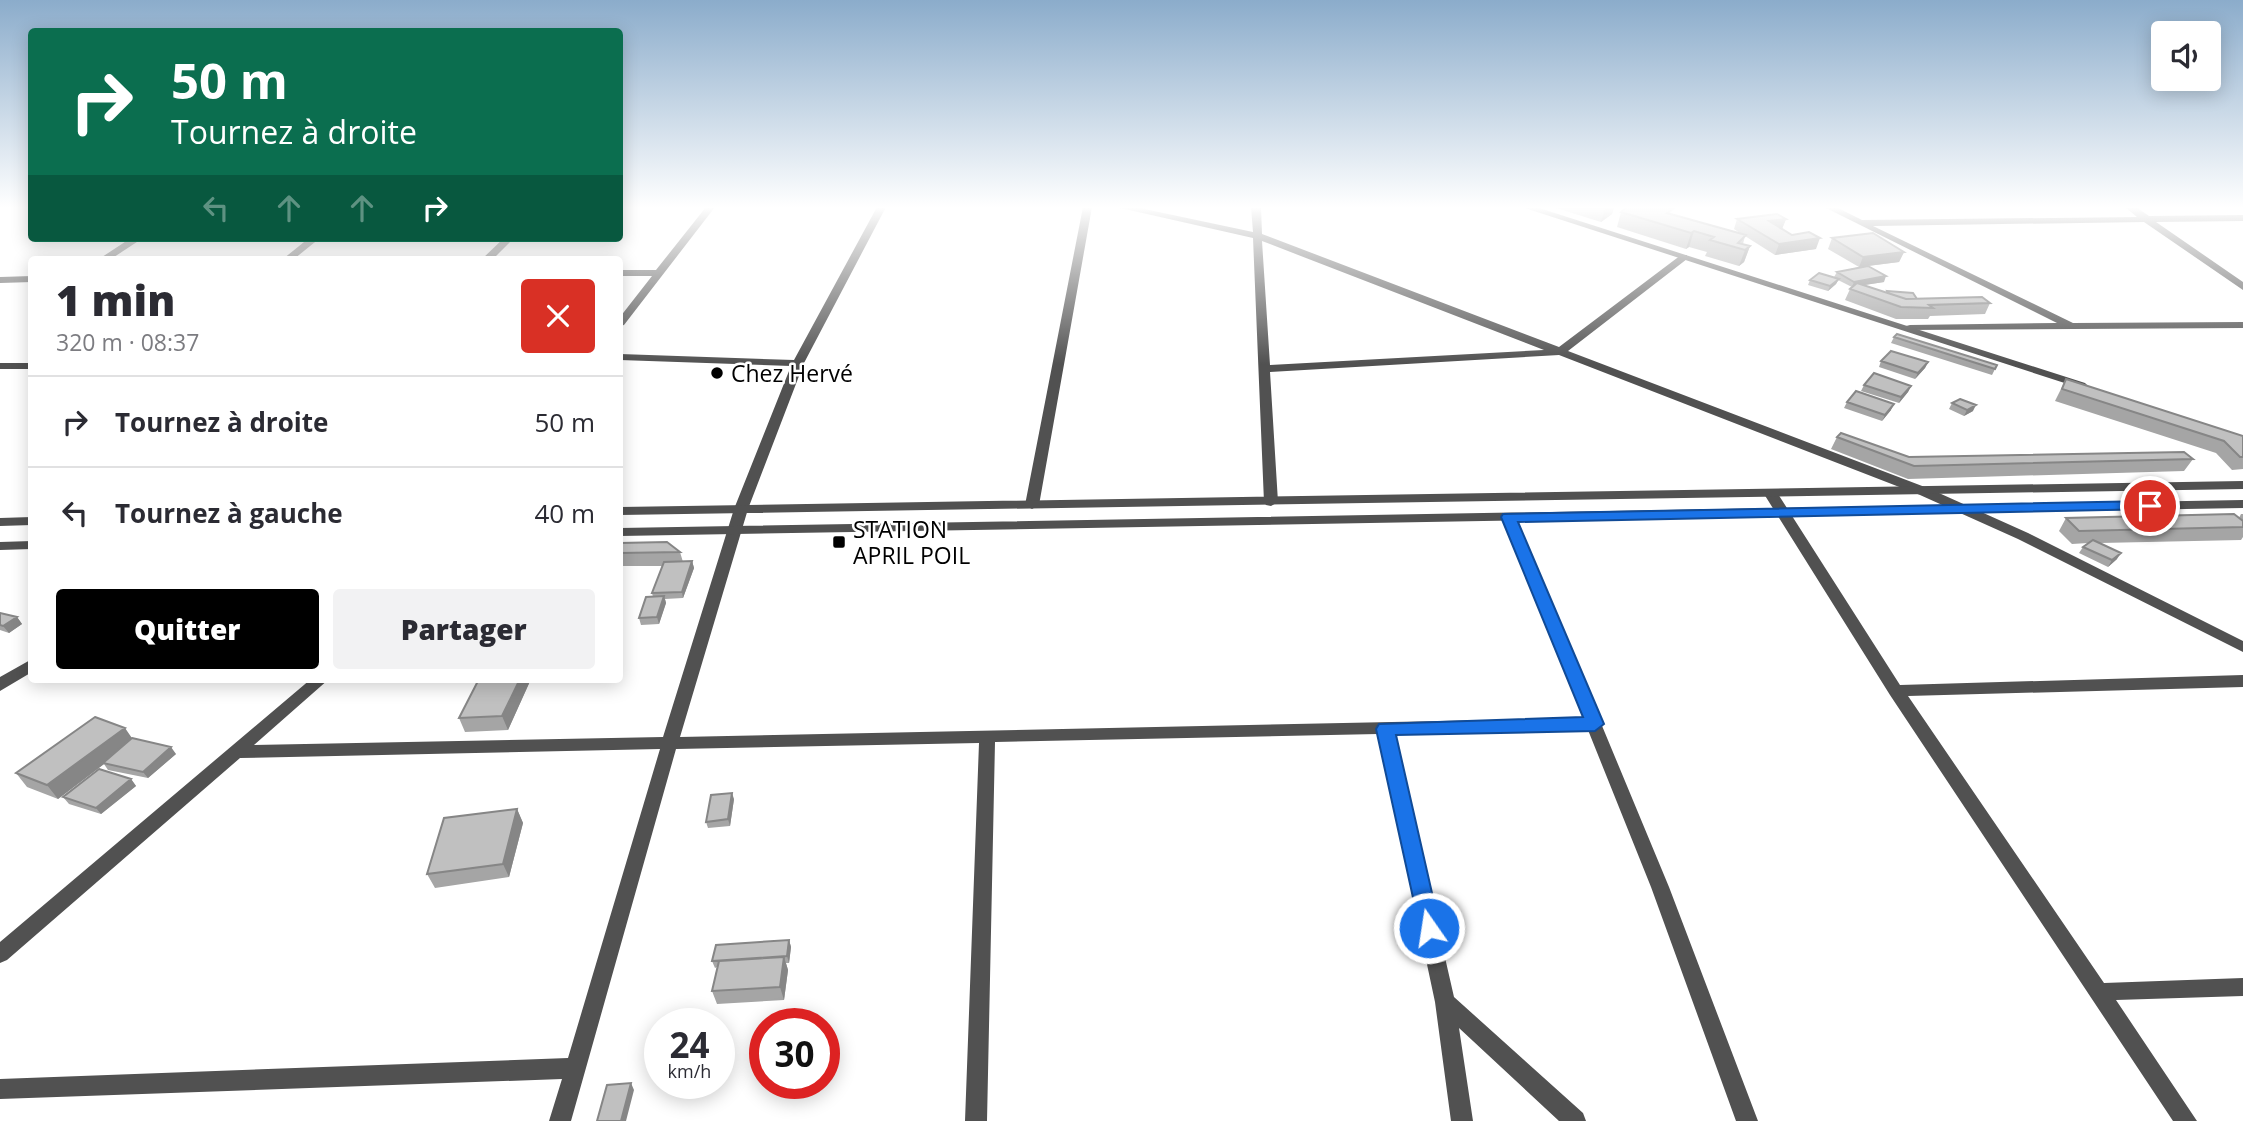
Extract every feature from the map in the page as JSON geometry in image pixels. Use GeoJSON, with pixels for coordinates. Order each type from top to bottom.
{"type":"FeatureCollection","features":[{"type":"Feature","properties":{"kind":"street"},"geometry":{"type":"LineString","coordinates":[[623,319],[669,259]]}},
{"type":"Feature","properties":{"kind":"street"},"geometry":{"type":"LineString","coordinates":[[560,1121],[673,741],[688,680],[741,509],[798,363],[853,259]]}},
{"type":"Feature","properties":{"kind":"street"},"geometry":{"type":"LineString","coordinates":[[1032,505],[1078,259]]}},
{"type":"Feature","properties":{"kind":"street"},"geometry":{"type":"LineString","coordinates":[[1260,259],[1270,502]]}},
{"type":"Feature","properties":{"kind":"street"},"geometry":{"type":"LineString","coordinates":[[1319,259],[1966,509],[2243,648]]}},
{"type":"Feature","properties":{"kind":"street"},"geometry":{"type":"LineString","coordinates":[[1264,369],[1560,352],[1681,259]]}},
{"type":"Feature","properties":{"kind":"street"},"geometry":{"type":"LineString","coordinates":[[1691,259],[2095,389]]}},
{"type":"Feature","properties":{"kind":"street"},"geometry":{"type":"LineString","coordinates":[[1934,259],[2071,326]]}},
{"type":"Feature","properties":{"kind":"street"},"geometry":{"type":"LineString","coordinates":[[2203,259],[2243,287]]}},
{"type":"Feature","properties":{"kind":"street"},"geometry":{"type":"LineString","coordinates":[[623,273],[658,273]]}},
{"type":"Feature","properties":{"kind":"street"},"geometry":{"type":"LineString","coordinates":[[0,280],[28,279]]}},
{"type":"Feature","properties":{"kind":"street"},"geometry":{"type":"LineString","coordinates":[[1910,328],[2243,325]]}},
{"type":"Feature","properties":{"kind":"street"},"geometry":{"type":"LineString","coordinates":[[623,356],[798,363]]}},
{"type":"Feature","properties":{"kind":"street"},"geometry":{"type":"LineString","coordinates":[[0,366],[28,366]]}},
{"type":"Feature","properties":{"kind":"street"},"geometry":{"type":"LineString","coordinates":[[623,511],[2243,485]]}},
{"type":"Feature","properties":{"kind":"street"},"geometry":{"type":"LineString","coordinates":[[1771,494],[1896,691],[2102,992],[2186,1121]]}},
{"type":"Feature","properties":{"kind":"street"},"geometry":{"type":"LineString","coordinates":[[623,532],[2243,504]]}},
{"type":"Feature","properties":{"kind":"street"},"geometry":{"type":"LineString","coordinates":[[1509,517],[1660,887],[1747,1121]]}},
{"type":"Feature","properties":{"kind":"street"},"geometry":{"type":"LineString","coordinates":[[0,522],[28,521]]}},
{"type":"Feature","properties":{"kind":"street"},"geometry":{"type":"LineString","coordinates":[[0,546],[28,545]]}},
{"type":"Feature","properties":{"kind":"street"},"geometry":{"type":"LineString","coordinates":[[0,685],[28,667]]}},
{"type":"Feature","properties":{"kind":"street"},"geometry":{"type":"LineString","coordinates":[[1896,691],[2243,681]]}},
{"type":"Feature","properties":{"kind":"street"},"geometry":{"type":"LineString","coordinates":[[0,954],[316,683]]}},
{"type":"Feature","properties":{"kind":"street"},"geometry":{"type":"LineString","coordinates":[[237,752],[1595,724]]}},
{"type":"Feature","properties":{"kind":"street"},"geometry":{"type":"LineString","coordinates":[[1385,729],[1445,1002],[1462,1121]]}},
{"type":"Feature","properties":{"kind":"street"},"geometry":{"type":"LineString","coordinates":[[976,1121],[987,737]]}},
{"type":"Feature","properties":{"kind":"street"},"geometry":{"type":"LineString","coordinates":[[2102,992],[2243,987]]}},
{"type":"Feature","properties":{"kind":"street"},"geometry":{"type":"LineString","coordinates":[[1445,1002],[1575,1121]]}},
{"type":"Feature","properties":{"kind":"street"},"geometry":{"type":"LineString","coordinates":[[0,1089],[576,1068]]}},
{"type":"Feature","properties":{"kind":"building"},"geometry":{"type":"Polygon","coordinates":[[[1868,266],[1886,276],[1854,282],[1837,272],[1868,266]]]}},
{"type":"Feature","properties":{"kind":"building"},"geometry":{"type":"Polygon","coordinates":[[[1819,273],[1839,279],[1830,286],[1810,280],[1819,273]]]}},
{"type":"Feature","properties":{"kind":"building"},"geometry":{"type":"Polygon","coordinates":[[[1857,283],[1906,299],[1982,297],[1990,303],[1929,305],[1933,308],[1901,307],[1850,289],[1857,283]]]}},
{"type":"Feature","properties":{"kind":"building"},"geometry":{"type":"Polygon","coordinates":[[[1887,291],[1913,293],[1917,299],[1906,299],[1887,291]]]}},
{"type":"Feature","properties":{"kind":"building"},"geometry":{"type":"Polygon","coordinates":[[[1897,334],[1997,365],[1995,369],[1894,337],[1897,334]]]}},
{"type":"Feature","properties":{"kind":"building"},"geometry":{"type":"Polygon","coordinates":[[[1891,351],[1928,362],[1918,373],[1881,361],[1891,351]]]}},
{"type":"Feature","properties":{"kind":"building"},"geometry":{"type":"Polygon","coordinates":[[[1874,373],[1911,386],[1901,397],[1864,385],[1874,373]]]}},
{"type":"Feature","properties":{"kind":"building"},"geometry":{"type":"Polygon","coordinates":[[[2066,379],[2243,436],[2243,457],[2224,441],[2062,389],[2066,379]]]}},
{"type":"Feature","properties":{"kind":"building"},"geometry":{"type":"Polygon","coordinates":[[[1856,391],[1894,404],[1885,415],[1847,402],[1856,391]]]}},
{"type":"Feature","properties":{"kind":"building"},"geometry":{"type":"Polygon","coordinates":[[[1960,399],[1976,405],[1967,410],[1952,403],[1960,399]]]}},
{"type":"Feature","properties":{"kind":"building"},"geometry":{"type":"Polygon","coordinates":[[[1841,433],[1909,457],[2184,452],[2193,459],[1914,466],[1837,437],[1841,433]]]}},
{"type":"Feature","properties":{"kind":"building"},"geometry":{"type":"Polygon","coordinates":[[[2234,514],[2243,521],[2243,527],[2079,531],[2066,518],[2234,514]]]}},
{"type":"Feature","properties":{"kind":"building"},"geometry":{"type":"Polygon","coordinates":[[[2093,540],[2121,553],[2112,560],[2083,547],[2093,540]]]}},
{"type":"Feature","properties":{"kind":"building"},"geometry":{"type":"Polygon","coordinates":[[[667,542],[680,552],[623,553],[623,543],[667,542]]]}},
{"type":"Feature","properties":{"kind":"building"},"geometry":{"type":"Polygon","coordinates":[[[692,561],[682,592],[652,593],[664,562],[692,561]]]}},
{"type":"Feature","properties":{"kind":"building"},"geometry":{"type":"Polygon","coordinates":[[[664,596],[657,617],[639,618],[646,597],[664,596]]]}},
{"type":"Feature","properties":{"kind":"building"},"geometry":{"type":"Polygon","coordinates":[[[0,613],[17,617],[3,626],[0,625],[0,613]]]}},
{"type":"Feature","properties":{"kind":"building"},"geometry":{"type":"Polygon","coordinates":[[[477,683],[518,683],[502,716],[459,718],[477,683]]]}},
{"type":"Feature","properties":{"kind":"building"},"geometry":{"type":"Polygon","coordinates":[[[95,717],[125,728],[47,785],[16,773],[95,717]]]}},
{"type":"Feature","properties":{"kind":"building"},"geometry":{"type":"Polygon","coordinates":[[[132,738],[171,747],[143,772],[103,763],[132,738]]]}},
{"type":"Feature","properties":{"kind":"building"},"geometry":{"type":"Polygon","coordinates":[[[99,769],[131,779],[96,808],[63,797],[99,769]]]}},
{"type":"Feature","properties":{"kind":"building"},"geometry":{"type":"Polygon","coordinates":[[[732,793],[728,819],[706,822],[711,795],[732,793]]]}},
{"type":"Feature","properties":{"kind":"building"},"geometry":{"type":"Polygon","coordinates":[[[517,809],[503,864],[427,874],[444,818],[517,809]]]}},
{"type":"Feature","properties":{"kind":"building"},"geometry":{"type":"Polygon","coordinates":[[[789,940],[787,956],[712,961],[716,945],[789,940]]]}},
{"type":"Feature","properties":{"kind":"building"},"geometry":{"type":"Polygon","coordinates":[[[784,957],[780,987],[712,991],[719,961],[784,957]]]}},
{"type":"Feature","properties":{"kind":"building"},"geometry":{"type":"Polygon","coordinates":[[[631,1083],[621,1121],[597,1121],[607,1085],[631,1083]]]}},
{"type":"Feature","properties":{"kind":"place","name":"Chez Hervé"},"geometry":{"type":"Point","coordinates":[717,373]}},
{"type":"Feature","properties":{"kind":"place","name":"STATION APRIL POIL"},"geometry":{"type":"Point","coordinates":[839,542]}},
{"type":"Feature","properties":{"kind":"route"},"geometry":{"type":"LineString","coordinates":[[1429,928],[1385,729],[1595,724],[1509,517],[2150,506]]}}]}
